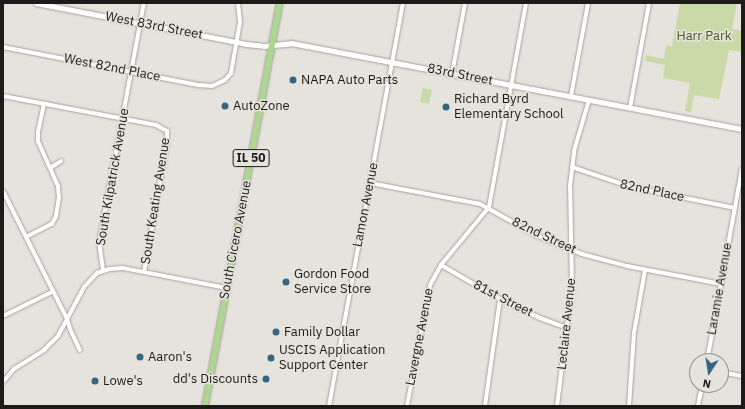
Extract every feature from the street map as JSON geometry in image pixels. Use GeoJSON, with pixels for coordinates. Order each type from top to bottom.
{"type":"FeatureCollection","features":[{"type":"Feature","properties":{"kind":"main road","name":"South Cicero Avenue"},"geometry":{"type":"LineString","coordinates":[[205,406],[280,3]]}},
{"type":"Feature","properties":{"kind":"street","name":"West 83rd Street"},"geometry":{"type":"LineString","coordinates":[[36,3],[237,42],[272,46]]}},
{"type":"Feature","properties":{"kind":"street","name":"South Kilpatrick Avenue"},"geometry":{"type":"LineString","coordinates":[[103,270],[99,243],[144,3]]}},
{"type":"Feature","properties":{"kind":"street"},"geometry":{"type":"LineString","coordinates":[[237,42],[240,14],[238,3]]}},
{"type":"Feature","properties":{"kind":"street","name":"Lamon Avenue"},"geometry":{"type":"LineString","coordinates":[[328,406],[403,3]]}},
{"type":"Feature","properties":{"kind":"street"},"geometry":{"type":"LineString","coordinates":[[452,74],[465,3]]}},
{"type":"Feature","properties":{"kind":"street","name":"Lavergne Avenue"},"geometry":{"type":"LineString","coordinates":[[407,406],[427,294],[435,274],[489,207],[526,3]]}},
{"type":"Feature","properties":{"kind":"street"},"geometry":{"type":"LineString","coordinates":[[571,96],[588,3]]}},
{"type":"Feature","properties":{"kind":"street"},"geometry":{"type":"LineString","coordinates":[[630,108],[650,3]]}},
{"type":"Feature","properties":{"kind":"street","name":"West 82nd Place"},"geometry":{"type":"LineString","coordinates":[[3,47],[206,86],[221,82],[229,76],[231,73],[237,42]]}},
{"type":"Feature","properties":{"kind":"street","name":"83rd Street"},"geometry":{"type":"LineString","coordinates":[[272,46],[292,43],[742,129]]}},
{"type":"Feature","properties":{"kind":"street"},"geometry":{"type":"LineString","coordinates":[[3,96],[122,118]]}},
{"type":"Feature","properties":{"kind":"street","name":"Leclaire Avenue"},"geometry":{"type":"LineString","coordinates":[[557,406],[568,328],[572,286],[570,186],[574,152],[589,100]]}},
{"type":"Feature","properties":{"kind":"street"},"geometry":{"type":"LineString","coordinates":[[26,237],[49,226],[56,216],[60,191],[38,141],[38,132],[44,104]]}},
{"type":"Feature","properties":{"kind":"street","name":"South Keating Avenue"},"geometry":{"type":"LineString","coordinates":[[122,118],[156,125],[167,131],[167,143],[144,272]]}},
{"type":"Feature","properties":{"kind":"street"},"geometry":{"type":"LineString","coordinates":[[50,168],[61,161]]}},
{"type":"Feature","properties":{"kind":"street","name":"82nd Place"},"geometry":{"type":"LineString","coordinates":[[572,167],[631,187],[735,208]]}},
{"type":"Feature","properties":{"kind":"street","name":"Laramie Avenue"},"geometry":{"type":"LineString","coordinates":[[708,353],[742,169]]}},
{"type":"Feature","properties":{"kind":"street","name":"82nd Street"},"geometry":{"type":"LineString","coordinates":[[370,183],[489,207],[521,227],[572,250],[597,259],[645,270],[721,284]]}},
{"type":"Feature","properties":{"kind":"street"},"geometry":{"type":"LineString","coordinates":[[3,191],[52,292],[67,319],[80,350]]}},
{"type":"Feature","properties":{"kind":"street","name":"81st Street"},"geometry":{"type":"LineString","coordinates":[[441,265],[500,299],[540,318],[568,328]]}},
{"type":"Feature","properties":{"kind":"street"},"geometry":{"type":"LineString","coordinates":[[3,382],[14,369],[49,345],[61,332],[89,281],[97,273],[103,270],[123,268],[227,288]]}},
{"type":"Feature","properties":{"kind":"street"},"geometry":{"type":"LineString","coordinates":[[629,406],[634,333],[645,270]]}},
{"type":"Feature","properties":{"kind":"street"},"geometry":{"type":"LineString","coordinates":[[3,316],[52,292]]}},
{"type":"Feature","properties":{"kind":"street"},"geometry":{"type":"LineString","coordinates":[[485,406],[500,299]]}},
{"type":"Feature","properties":{"kind":"street"},"geometry":{"type":"LineString","coordinates":[[729,374],[742,376]]}},
{"type":"Feature","properties":{"kind":"street"},"geometry":{"type":"LineString","coordinates":[[698,406],[700,393]]}},
{"type":"Feature","properties":{"kind":"green space","name":"Harr Park"},"geometry":{"type":"Polygon","coordinates":[[[680,3],[737,3],[732,29],[742,31],[742,52],[729,50],[719,99],[694,95],[691,112],[685,111],[690,83],[663,78],[665,65],[645,61],[646,55],[664,59],[666,45],[672,46],[680,3]]]}},
{"type":"Feature","properties":{"kind":"green space"},"geometry":{"type":"Polygon","coordinates":[[[423,88],[432,90],[429,104],[420,102],[423,88]]]}},
{"type":"Feature","properties":{"kind":"place","name":"NAPA Auto Parts"},"geometry":{"type":"Point","coordinates":[293,80]}},
{"type":"Feature","properties":{"kind":"place","name":"AutoZone"},"geometry":{"type":"Point","coordinates":[225,106]}},
{"type":"Feature","properties":{"kind":"place","name":"Richard Byrd Elementary School"},"geometry":{"type":"Point","coordinates":[446,107]}},
{"type":"Feature","properties":{"kind":"place","name":"Gordon Food Service Store"},"geometry":{"type":"Point","coordinates":[286,282]}},
{"type":"Feature","properties":{"kind":"place","name":"Family Dollar"},"geometry":{"type":"Point","coordinates":[276,332]}},
{"type":"Feature","properties":{"kind":"place","name":"Aaron's"},"geometry":{"type":"Point","coordinates":[140,357]}},
{"type":"Feature","properties":{"kind":"place","name":"USCIS Application Support Center"},"geometry":{"type":"Point","coordinates":[271,358]}},
{"type":"Feature","properties":{"kind":"place","name":"dd's Discounts"},"geometry":{"type":"Point","coordinates":[266,379]}},
{"type":"Feature","properties":{"kind":"place","name":"Lowe's"},"geometry":{"type":"Point","coordinates":[95,381]}}]}
